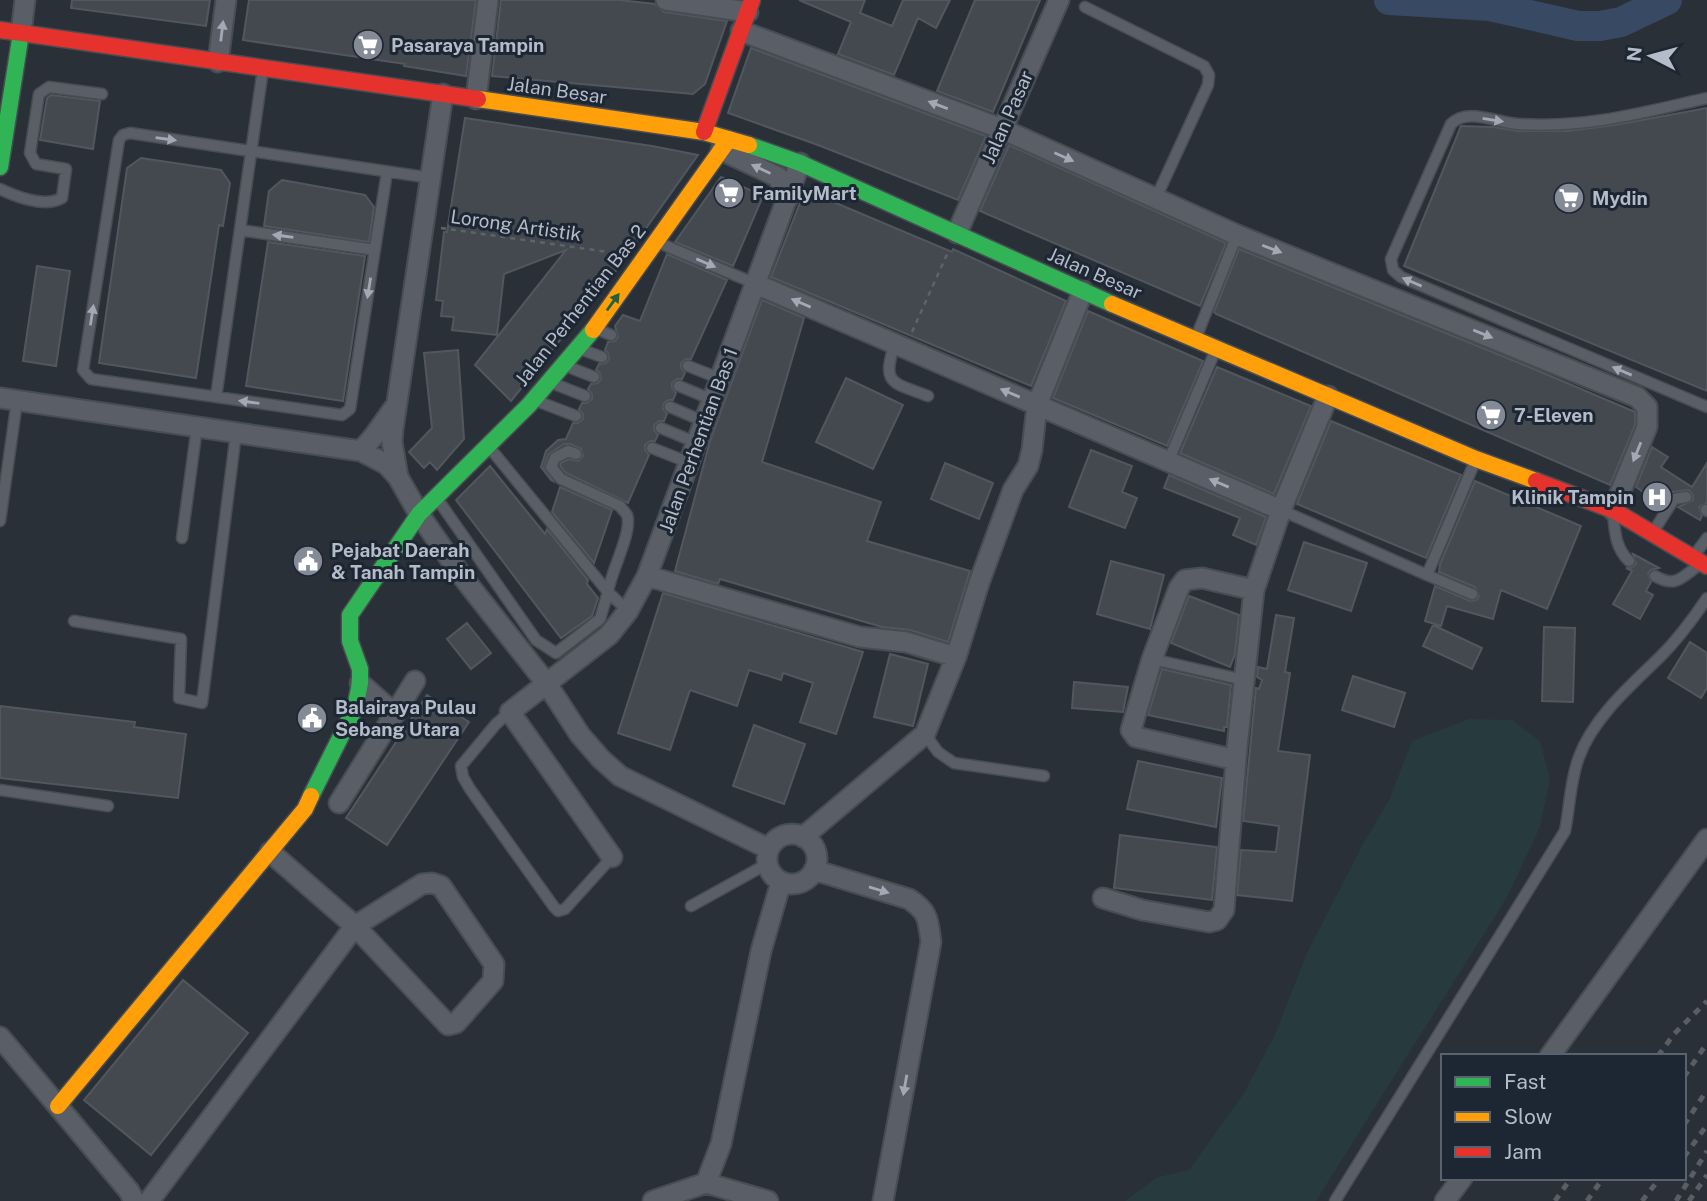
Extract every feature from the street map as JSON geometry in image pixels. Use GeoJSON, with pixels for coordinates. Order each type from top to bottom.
{"type":"FeatureCollection","features":[{"type":"Feature","properties":{"kind":"street"},"geometry":{"type":"LineString","coordinates":[[0,164],[26,0]]}},
{"type":"Feature","properties":{"kind":"street"},"geometry":{"type":"LineString","coordinates":[[218,62],[226,0]]}},
{"type":"Feature","properties":{"kind":"street"},"geometry":{"type":"LineString","coordinates":[[475,99],[488,0]]}},
{"type":"Feature","properties":{"kind":"street"},"geometry":{"type":"LineString","coordinates":[[666,0],[750,6],[704,132]]}},
{"type":"Feature","properties":{"kind":"street","name":"Jalan Pasar"},"geometry":{"type":"LineString","coordinates":[[957,233],[1059,0]]}},
{"type":"Feature","properties":{"kind":"street","name":"Jalan Besar"},"geometry":{"type":"LineString","coordinates":[[0,30],[704,132],[725,144],[800,163],[1216,349],[1476,458],[1613,510],[1701,562]]}},
{"type":"Feature","properties":{"kind":"street"},"geometry":{"type":"LineString","coordinates":[[741,31],[1002,129],[1237,235],[1637,397],[1647,407],[1647,427],[1613,510]]}},
{"type":"Feature","properties":{"kind":"street"},"geometry":{"type":"LineString","coordinates":[[398,477],[392,442],[443,94]]}},
{"type":"Feature","properties":{"kind":"street"},"geometry":{"type":"LineString","coordinates":[[725,144],[778,177],[787,200]]}},
{"type":"Feature","properties":{"kind":"street","name":"Jalan Perhentian Bas 2"},"geometry":{"type":"LineString","coordinates":[[360,683],[360,668],[349,641],[349,615],[419,514],[533,400],[594,328],[725,144]]}},
{"type":"Feature","properties":{"kind":"street","name":"Jalan Perhentian Bas 1"},"geometry":{"type":"LineString","coordinates":[[510,712],[609,635],[628,611],[647,576],[800,163]]}},
{"type":"Feature","properties":{"kind":"street"},"geometry":{"type":"LineString","coordinates":[[756,284],[1281,510]]}},
{"type":"Feature","properties":{"kind":"street"},"geometry":{"type":"LineString","coordinates":[[803,837],[925,734],[956,657],[979,583],[1013,490],[1028,466],[1037,405],[1083,291]]}},
{"type":"Feature","properties":{"kind":"street"},"geometry":{"type":"LineString","coordinates":[[1103,898],[1142,910],[1209,922],[1217,920],[1224,910],[1254,590],[1281,510],[1328,396]]}},
{"type":"Feature","properties":{"kind":"street"},"geometry":{"type":"LineString","coordinates":[[9,399],[361,451],[386,464],[398,477],[419,514],[461,575],[547,684],[580,735],[601,759],[620,776],[768,856]]}},
{"type":"Feature","properties":{"kind":"street"},"geometry":{"type":"LineString","coordinates":[[361,451],[398,401]]}},
{"type":"Feature","properties":{"kind":"street"},"geometry":{"type":"LineString","coordinates":[[647,576],[860,637],[906,642],[956,657]]}},
{"type":"Feature","properties":{"kind":"street"},"geometry":{"type":"LineString","coordinates":[[1236,760],[1136,737],[1131,730],[1152,659],[1179,588],[1185,580],[1202,578],[1254,590]]}},
{"type":"Feature","properties":{"kind":"street"},"geometry":{"type":"LineString","coordinates":[[339,803],[415,681]]}},
{"type":"Feature","properties":{"kind":"street"},"geometry":{"type":"LineString","coordinates":[[58,1107],[305,809],[355,708],[360,683],[395,713]]}},
{"type":"Feature","properties":{"kind":"street"},"geometry":{"type":"LineString","coordinates":[[510,712],[612,856]]}},
{"type":"Feature","properties":{"kind":"street"},"geometry":{"type":"LineString","coordinates":[[795,834],[809,841],[816,855],[814,870],[810,877],[796,884],[781,882],[770,872],[768,856],[780,837],[795,834]]}},
{"type":"Feature","properties":{"kind":"street"},"geometry":{"type":"LineString","coordinates":[[1551,1054],[1707,839]]}},
{"type":"Feature","properties":{"kind":"street"},"geometry":{"type":"LineString","coordinates":[[149,1201],[355,926],[422,884],[440,886],[494,964],[493,981],[456,1023],[448,1025],[355,926],[270,852]]}},
{"type":"Feature","properties":{"kind":"street"},"geometry":{"type":"LineString","coordinates":[[814,870],[909,900],[919,906],[928,918],[931,942],[883,1201]]}},
{"type":"Feature","properties":{"kind":"street"},"geometry":{"type":"LineString","coordinates":[[706,1183],[721,1144],[761,951],[781,882]]}},
{"type":"Feature","properties":{"kind":"street"},"geometry":{"type":"LineString","coordinates":[[0,1037],[129,1198]]}},
{"type":"Feature","properties":{"kind":"street"},"geometry":{"type":"LineString","coordinates":[[1445,1201],[1461,1180]]}},
{"type":"Feature","properties":{"kind":"street"},"geometry":{"type":"LineString","coordinates":[[653,1201],[706,1183],[768,1201]]}},
{"type":"Feature","properties":{"kind":"lane"},"geometry":{"type":"LineString","coordinates":[[1085,7],[1204,65],[1209,75],[1208,85],[1156,198]]}},
{"type":"Feature","properties":{"kind":"lane"},"geometry":{"type":"LineString","coordinates":[[216,397],[263,68]]}},
{"type":"Feature","properties":{"kind":"lane"},"geometry":{"type":"LineString","coordinates":[[0,189],[18,197],[54,202],[61,198],[66,169],[36,164],[30,153],[39,94],[49,87],[102,94]]}},
{"type":"Feature","properties":{"kind":"lane"},"geometry":{"type":"LineString","coordinates":[[1707,98],[1609,121],[1579,124],[1516,124],[1466,116],[1456,118],[1391,259],[1393,271],[1401,277],[1707,407]]}},
{"type":"Feature","properties":{"kind":"lane"},"geometry":{"type":"LineString","coordinates":[[387,172],[350,409],[347,413],[342,415],[91,379],[83,370],[119,140],[123,135],[130,133],[431,178]]}},
{"type":"Feature","properties":{"kind":"lane"},"geometry":{"type":"LineString","coordinates":[[240,230],[375,250]]}},
{"type":"Feature","properties":{"kind":"lane"},"geometry":{"type":"LineString","coordinates":[[1195,340],[1237,235]]}},
{"type":"Feature","properties":{"kind":"lane"},"geometry":{"type":"LineString","coordinates":[[656,242],[756,284]]}},
{"type":"Feature","properties":{"kind":"lane"},"geometry":{"type":"LineString","coordinates":[[594,328],[611,335]]}},
{"type":"Feature","properties":{"kind":"lane"},"geometry":{"type":"LineString","coordinates":[[900,345],[888,364],[893,383],[928,396]]}},
{"type":"Feature","properties":{"kind":"lane"},"geometry":{"type":"LineString","coordinates":[[577,348],[602,358]]}},
{"type":"Feature","properties":{"kind":"lane"},"geometry":{"type":"LineString","coordinates":[[1168,462],[1216,349]]}},
{"type":"Feature","properties":{"kind":"lane"},"geometry":{"type":"LineString","coordinates":[[562,365],[594,377]]}},
{"type":"Feature","properties":{"kind":"lane"},"geometry":{"type":"LineString","coordinates":[[688,366],[721,379]]}},
{"type":"Feature","properties":{"kind":"lane"},"geometry":{"type":"LineString","coordinates":[[548,382],[585,396]]}},
{"type":"Feature","properties":{"kind":"lane"},"geometry":{"type":"LineString","coordinates":[[679,386],[713,400]]}},
{"type":"Feature","properties":{"kind":"lane"},"geometry":{"type":"LineString","coordinates":[[0,520],[9,399]]}},
{"type":"Feature","properties":{"kind":"lane"},"geometry":{"type":"LineString","coordinates":[[533,400],[576,416]]}},
{"type":"Feature","properties":{"kind":"lane"},"geometry":{"type":"LineString","coordinates":[[670,407],[705,422]]}},
{"type":"Feature","properties":{"kind":"lane"},"geometry":{"type":"LineString","coordinates":[[182,538],[197,427]]}},
{"type":"Feature","properties":{"kind":"lane"},"geometry":{"type":"LineString","coordinates":[[661,428],[697,443]]}},
{"type":"Feature","properties":{"kind":"lane"},"geometry":{"type":"LineString","coordinates":[[74,621],[181,639],[180,698],[202,703],[236,433]]}},
{"type":"Feature","properties":{"kind":"lane"},"geometry":{"type":"LineString","coordinates":[[487,445],[608,592],[628,611]]}},
{"type":"Feature","properties":{"kind":"lane"},"geometry":{"type":"LineString","coordinates":[[652,448],[690,463]]}},
{"type":"Feature","properties":{"kind":"lane"},"geometry":{"type":"LineString","coordinates":[[436,497],[536,640],[556,653],[600,619],[609,580],[628,528],[627,514],[620,506],[561,479],[551,467],[555,458],[563,453],[568,451],[576,454]]}},
{"type":"Feature","properties":{"kind":"lane"},"geometry":{"type":"LineString","coordinates":[[1427,575],[1476,458]]}},
{"type":"Feature","properties":{"kind":"lane"},"geometry":{"type":"LineString","coordinates":[[1653,533],[1674,499],[1686,496]]}},
{"type":"Feature","properties":{"kind":"lane"},"geometry":{"type":"LineString","coordinates":[[1281,510],[1472,594]]}},
{"type":"Feature","properties":{"kind":"lane"},"geometry":{"type":"LineString","coordinates":[[1613,510],[1616,543],[1629,561]]}},
{"type":"Feature","properties":{"kind":"lane"},"geometry":{"type":"LineString","coordinates":[[1655,576],[1675,583],[1701,562],[1707,538]]}},
{"type":"Feature","properties":{"kind":"lane"},"geometry":{"type":"LineString","coordinates":[[1335,1201],[1565,831],[1579,755],[1598,723],[1628,687],[1694,619],[1707,598]]}},
{"type":"Feature","properties":{"kind":"lane"},"geometry":{"type":"LineString","coordinates":[[1152,659],[1244,680]]}},
{"type":"Feature","properties":{"kind":"lane"},"geometry":{"type":"LineString","coordinates":[[510,712],[496,724],[461,766],[463,777],[554,907],[558,911],[565,909],[612,856]]}},
{"type":"Feature","properties":{"kind":"lane"},"geometry":{"type":"LineString","coordinates":[[925,734],[938,752],[954,763],[1044,776]]}},
{"type":"Feature","properties":{"kind":"lane"},"geometry":{"type":"LineString","coordinates":[[0,790],[108,806]]}},
{"type":"Feature","properties":{"kind":"lane"},"geometry":{"type":"LineString","coordinates":[[691,906],[768,856]]}},
{"type":"Feature","properties":{"kind":"path","name":"Lorong Artistik"},"geometry":{"type":"LineString","coordinates":[[424,226],[646,257]]}},
{"type":"Feature","properties":{"kind":"path"},"geometry":{"type":"LineString","coordinates":[[900,345],[957,233]]}},
{"type":"Feature","properties":{"kind":"green space"},"geometry":{"type":"Polygon","coordinates":[[[1469,719],[1512,720],[1540,741],[1550,779],[1540,827],[1507,897],[1316,1201],[1125,1201],[1158,1177],[1189,1170],[1244,1093],[1275,1035],[1306,955],[1363,844],[1389,800],[1412,741],[1469,719]]]}},
{"type":"Feature","properties":{"kind":"building"},"geometry":{"type":"Polygon","coordinates":[[[72,0],[210,0],[206,26],[71,8],[72,0]]]}},
{"type":"Feature","properties":{"kind":"building"},"geometry":{"type":"Polygon","coordinates":[[[249,0],[476,0],[466,76],[404,66],[405,64],[243,40],[249,0]]]}},
{"type":"Feature","properties":{"kind":"building"},"geometry":{"type":"Polygon","coordinates":[[[501,0],[619,0],[655,4],[664,12],[727,21],[705,84],[693,94],[492,76],[501,0]]]}},
{"type":"Feature","properties":{"kind":"building"},"geometry":{"type":"Polygon","coordinates":[[[799,0],[865,0],[860,13],[892,26],[903,0],[950,0],[936,28],[918,18],[894,75],[838,54],[851,22],[799,0]]]}},
{"type":"Feature","properties":{"kind":"building"},"geometry":{"type":"Polygon","coordinates":[[[975,0],[1040,0],[993,112],[937,91],[975,0]]]}},
{"type":"Feature","properties":{"kind":"building"},"geometry":{"type":"Polygon","coordinates":[[[751,48],[986,136],[958,200],[728,113],[751,48]]]}},
{"type":"Feature","properties":{"kind":"building"},"geometry":{"type":"Polygon","coordinates":[[[51,95],[100,101],[93,149],[40,140],[47,98],[51,95]]]}},
{"type":"Feature","properties":{"kind":"building","name":"Mydin"},"geometry":{"type":"Polygon","coordinates":[[[1707,108],[1707,391],[1404,266],[1461,126],[1518,131],[1568,131],[1707,108]]]}},
{"type":"Feature","properties":{"kind":"building"},"geometry":{"type":"Polygon","coordinates":[[[465,118],[698,155],[615,272],[511,401],[475,365],[566,250],[504,274],[497,335],[452,330],[454,317],[441,316],[443,301],[436,300],[444,232],[447,232],[465,118]]]}},
{"type":"Feature","properties":{"kind":"building"},"geometry":{"type":"Polygon","coordinates":[[[1009,145],[1226,243],[1200,306],[980,211],[1009,145]]]}},
{"type":"Feature","properties":{"kind":"building"},"geometry":{"type":"Polygon","coordinates":[[[141,158],[221,170],[230,183],[223,226],[219,225],[196,378],[99,363],[127,168],[141,158]]]}},
{"type":"Feature","properties":{"kind":"building"},"geometry":{"type":"Polygon","coordinates":[[[721,177],[763,196],[733,266],[675,242],[721,177]]]}},
{"type":"Feature","properties":{"kind":"building"},"geometry":{"type":"Polygon","coordinates":[[[282,180],[365,195],[374,207],[369,242],[264,226],[269,191],[282,180]]]}},
{"type":"Feature","properties":{"kind":"building"},"geometry":{"type":"Polygon","coordinates":[[[805,190],[952,252],[953,249],[1066,301],[1031,386],[771,277],[805,190]]]}},
{"type":"Feature","properties":{"kind":"building"},"geometry":{"type":"Polygon","coordinates":[[[268,242],[365,256],[343,401],[246,386],[268,242]]]}},
{"type":"Feature","properties":{"kind":"building"},"geometry":{"type":"Polygon","coordinates":[[[1239,249],[1635,412],[1635,425],[1610,485],[1216,314],[1214,312],[1239,249]]]}},
{"type":"Feature","properties":{"kind":"building"},"geometry":{"type":"Polygon","coordinates":[[[667,254],[727,280],[691,359],[681,363],[685,373],[682,379],[672,383],[676,393],[673,400],[664,403],[663,409],[667,414],[664,421],[654,425],[658,435],[655,441],[645,445],[649,455],[628,503],[566,473],[560,466],[561,463],[569,459],[578,461],[583,456],[581,449],[571,444],[564,444],[548,455],[544,467],[553,481],[551,480],[541,467],[546,451],[558,440],[566,439],[573,423],[583,419],[579,409],[582,403],[592,399],[588,389],[591,384],[598,383],[601,379],[596,370],[599,364],[606,363],[609,359],[605,350],[608,342],[615,341],[618,337],[615,326],[623,315],[640,321],[667,254]]]}},
{"type":"Feature","properties":{"kind":"building"},"geometry":{"type":"Polygon","coordinates":[[[37,266],[70,271],[56,366],[23,361],[37,266]]]}},
{"type":"Feature","properties":{"kind":"building"},"geometry":{"type":"Polygon","coordinates":[[[762,300],[804,318],[762,462],[881,502],[867,541],[970,571],[948,642],[910,630],[882,627],[720,579],[718,584],[675,571],[710,441],[762,300]]]}},
{"type":"Feature","properties":{"kind":"building"},"geometry":{"type":"Polygon","coordinates":[[[1088,311],[1203,361],[1167,446],[1053,398],[1088,311]]]}},
{"type":"Feature","properties":{"kind":"building"},"geometry":{"type":"Polygon","coordinates":[[[458,350],[464,439],[437,470],[430,462],[424,468],[409,452],[432,428],[424,353],[458,350]]]}},
{"type":"Feature","properties":{"kind":"building"},"geometry":{"type":"Polygon","coordinates":[[[1217,367],[1311,406],[1274,494],[1180,453],[1217,367]]]}},
{"type":"Feature","properties":{"kind":"building"},"geometry":{"type":"Polygon","coordinates":[[[846,378],[903,405],[873,469],[816,442],[846,378]]]}},
{"type":"Feature","properties":{"kind":"building"},"geometry":{"type":"Polygon","coordinates":[[[1331,421],[1461,475],[1426,558],[1297,504],[1331,421]]]}},
{"type":"Feature","properties":{"kind":"building"},"geometry":{"type":"Polygon","coordinates":[[[1652,447],[1668,457],[1661,467],[1692,487],[1707,463],[1707,503],[1699,507],[1702,516],[1700,520],[1678,507],[1693,500],[1689,490],[1672,492],[1665,499],[1661,496],[1657,502],[1636,487],[1652,447]]]}},
{"type":"Feature","properties":{"kind":"building"},"geometry":{"type":"Polygon","coordinates":[[[1091,450],[1132,466],[1122,492],[1137,498],[1125,528],[1069,507],[1091,450]]]}},
{"type":"Feature","properties":{"kind":"building"},"geometry":{"type":"Polygon","coordinates":[[[945,463],[993,483],[979,519],[931,499],[945,463]]]}},
{"type":"Feature","properties":{"kind":"building"},"geometry":{"type":"Polygon","coordinates":[[[490,466],[545,534],[547,529],[588,580],[587,584],[598,598],[592,616],[561,638],[456,500],[490,466]]]}},
{"type":"Feature","properties":{"kind":"building"},"geometry":{"type":"Polygon","coordinates":[[[1169,475],[1266,517],[1256,545],[1233,535],[1240,518],[1164,488],[1169,475]]]}},
{"type":"Feature","properties":{"kind":"building"},"geometry":{"type":"Polygon","coordinates":[[[1475,481],[1581,526],[1547,609],[1501,590],[1493,619],[1447,606],[1441,626],[1425,621],[1435,586],[1470,601],[1479,596],[1475,587],[1439,572],[1475,481]]]}},
{"type":"Feature","properties":{"kind":"building"},"geometry":{"type":"Polygon","coordinates":[[[560,487],[612,510],[594,563],[552,512],[560,487]]]}},
{"type":"Feature","properties":{"kind":"building"},"geometry":{"type":"Polygon","coordinates":[[[1304,542],[1367,563],[1351,611],[1288,590],[1304,542]]]}},
{"type":"Feature","properties":{"kind":"building"},"geometry":{"type":"Polygon","coordinates":[[[1633,554],[1659,568],[1648,573],[1651,582],[1646,591],[1653,595],[1640,619],[1613,604],[1632,571],[1626,568],[1636,564],[1633,554]]]}},
{"type":"Feature","properties":{"kind":"building"},"geometry":{"type":"Polygon","coordinates":[[[1111,561],[1164,575],[1150,629],[1097,614],[1111,561]]]}},
{"type":"Feature","properties":{"kind":"building"},"geometry":{"type":"Polygon","coordinates":[[[663,593],[863,652],[836,734],[800,722],[813,683],[783,673],[781,680],[749,670],[737,706],[690,690],[670,750],[618,733],[663,593]]]}},
{"type":"Feature","properties":{"kind":"building"},"geometry":{"type":"Polygon","coordinates":[[[1189,596],[1239,615],[1235,654],[1230,667],[1171,643],[1189,596]]]}},
{"type":"Feature","properties":{"kind":"building"},"geometry":{"type":"Polygon","coordinates":[[[1276,615],[1294,618],[1285,672],[1290,673],[1278,751],[1310,755],[1292,901],[1237,895],[1241,850],[1276,852],[1279,826],[1243,821],[1256,688],[1259,689],[1262,680],[1257,677],[1258,667],[1267,669],[1276,615]]]}},
{"type":"Feature","properties":{"kind":"building"},"geometry":{"type":"Polygon","coordinates":[[[467,623],[491,653],[471,669],[447,639],[467,623]]]}},
{"type":"Feature","properties":{"kind":"building"},"geometry":{"type":"Polygon","coordinates":[[[1433,625],[1482,648],[1472,669],[1423,646],[1433,625]]]}},
{"type":"Feature","properties":{"kind":"building"},"geometry":{"type":"Polygon","coordinates":[[[1544,627],[1575,628],[1573,702],[1542,701],[1544,627]]]}},
{"type":"Feature","properties":{"kind":"building"},"geometry":{"type":"Polygon","coordinates":[[[1690,642],[1707,653],[1707,688],[1701,698],[1668,678],[1690,642]]]}},
{"type":"Feature","properties":{"kind":"building"},"geometry":{"type":"Polygon","coordinates":[[[890,654],[928,664],[913,726],[874,717],[890,654]]]}},
{"type":"Feature","properties":{"kind":"building"},"geometry":{"type":"Polygon","coordinates":[[[1162,669],[1231,685],[1227,727],[1224,727],[1224,731],[1148,715],[1162,669]]]}},
{"type":"Feature","properties":{"kind":"building"},"geometry":{"type":"Polygon","coordinates":[[[1353,676],[1405,693],[1394,727],[1342,710],[1353,676]]]}},
{"type":"Feature","properties":{"kind":"building"},"geometry":{"type":"Polygon","coordinates":[[[1074,682],[1128,687],[1123,712],[1072,708],[1074,682]]]}},
{"type":"Feature","properties":{"kind":"building"},"geometry":{"type":"Polygon","coordinates":[[[427,695],[469,722],[387,845],[346,818],[427,695]]]}},
{"type":"Feature","properties":{"kind":"building"},"geometry":{"type":"Polygon","coordinates":[[[0,706],[135,722],[134,727],[186,734],[178,798],[0,778],[0,706]]]}},
{"type":"Feature","properties":{"kind":"building"},"geometry":{"type":"Polygon","coordinates":[[[754,725],[805,744],[784,804],[733,786],[754,725]]]}},
{"type":"Feature","properties":{"kind":"building"},"geometry":{"type":"Polygon","coordinates":[[[1138,761],[1222,778],[1216,827],[1127,809],[1138,761]]]}},
{"type":"Feature","properties":{"kind":"building"},"geometry":{"type":"Polygon","coordinates":[[[1120,835],[1217,847],[1212,900],[1114,888],[1120,835]]]}},
{"type":"Feature","properties":{"kind":"building"},"geometry":{"type":"Polygon","coordinates":[[[183,980],[248,1033],[151,1155],[84,1100],[183,980]]]}},
{"type":"Feature","properties":{"kind":"waterway"},"geometry":{"type":"LineString","coordinates":[[1389,0],[1490,6],[1578,26],[1621,22],[1667,0]]}},
{"type":"Feature","properties":{"kind":"railway"},"geometry":{"type":"LineString","coordinates":[[1659,1054],[1674,1034],[1707,1001]]}},
{"type":"Feature","properties":{"kind":"railway"},"geometry":{"type":"LineString","coordinates":[[1686,1074],[1707,1043]]}},
{"type":"Feature","properties":{"kind":"railway"},"geometry":{"type":"LineString","coordinates":[[1686,1122],[1707,1090]]}},
{"type":"Feature","properties":{"kind":"railway"},"geometry":{"type":"LineString","coordinates":[[1686,1154],[1707,1125]]}},
{"type":"Feature","properties":{"kind":"railway"},"geometry":{"type":"LineString","coordinates":[[1676,1201],[1707,1151]]}},
{"type":"Feature","properties":{"kind":"railway"},"geometry":{"type":"LineString","coordinates":[[1689,1201],[1707,1175]]}},
{"type":"Feature","properties":{"kind":"railway"},"geometry":{"type":"LineString","coordinates":[[1555,1201],[1570,1180]]}},
{"type":"Feature","properties":{"kind":"railway"},"geometry":{"type":"LineString","coordinates":[[1587,1201],[1602,1180]]}},
{"type":"Feature","properties":{"kind":"railway"},"geometry":{"type":"LineString","coordinates":[[1642,1201],[1658,1180]]}},
{"type":"Feature","properties":{"kind":"traffic: fast"},"geometry":{"type":"LineString","coordinates":[[0,167],[21,33]]}},
{"type":"Feature","properties":{"kind":"traffic: fast"},"geometry":{"type":"LineString","coordinates":[[749,145],[800,163],[1112,304]]}},
{"type":"Feature","properties":{"kind":"traffic: fast"},"geometry":{"type":"LineString","coordinates":[[311,796],[355,708],[360,669],[350,641],[350,615],[419,514],[529,405],[593,330]]}},
{"type":"Feature","properties":{"kind":"traffic: slow"},"geometry":{"type":"LineString","coordinates":[[478,99],[704,132],[749,145]]}},
{"type":"Feature","properties":{"kind":"traffic: slow"},"geometry":{"type":"LineString","coordinates":[[593,330],[729,139]]}},
{"type":"Feature","properties":{"kind":"traffic: slow"},"geometry":{"type":"LineString","coordinates":[[1112,304],[1476,459],[1536,481]]}},
{"type":"Feature","properties":{"kind":"traffic: slow"},"geometry":{"type":"LineString","coordinates":[[58,1106],[305,809],[311,796]]}},
{"type":"Feature","properties":{"kind":"traffic: jam"},"geometry":{"type":"LineString","coordinates":[[704,132],[752,0]]}},
{"type":"Feature","properties":{"kind":"traffic: jam"},"geometry":{"type":"LineString","coordinates":[[0,30],[478,99]]}},
{"type":"Feature","properties":{"kind":"traffic: jam"},"geometry":{"type":"LineString","coordinates":[[1536,481],[1613,510],[1707,566]]}},
{"type":"Feature","properties":{"kind":"place","name":"Pasaraya Tampin"},"geometry":{"type":"Point","coordinates":[368,45]}},
{"type":"Feature","properties":{"kind":"place","name":"FamilyMart"},"geometry":{"type":"Point","coordinates":[729,193]}},
{"type":"Feature","properties":{"kind":"place","name":"Mydin"},"geometry":{"type":"Point","coordinates":[1569,198]}},
{"type":"Feature","properties":{"kind":"place","name":"7-Eleven"},"geometry":{"type":"Point","coordinates":[1491,415]}},
{"type":"Feature","properties":{"kind":"place","name":"Klinik Tampin"},"geometry":{"type":"Point","coordinates":[1657,497]}},
{"type":"Feature","properties":{"kind":"place","name":"Pejabat Daerah & Tanah Tampin"},"geometry":{"type":"Point","coordinates":[308,561]}},
{"type":"Feature","properties":{"kind":"place","name":"Balairaya Pulau Sebang Utara"},"geometry":{"type":"Point","coordinates":[312,718]}}]}
